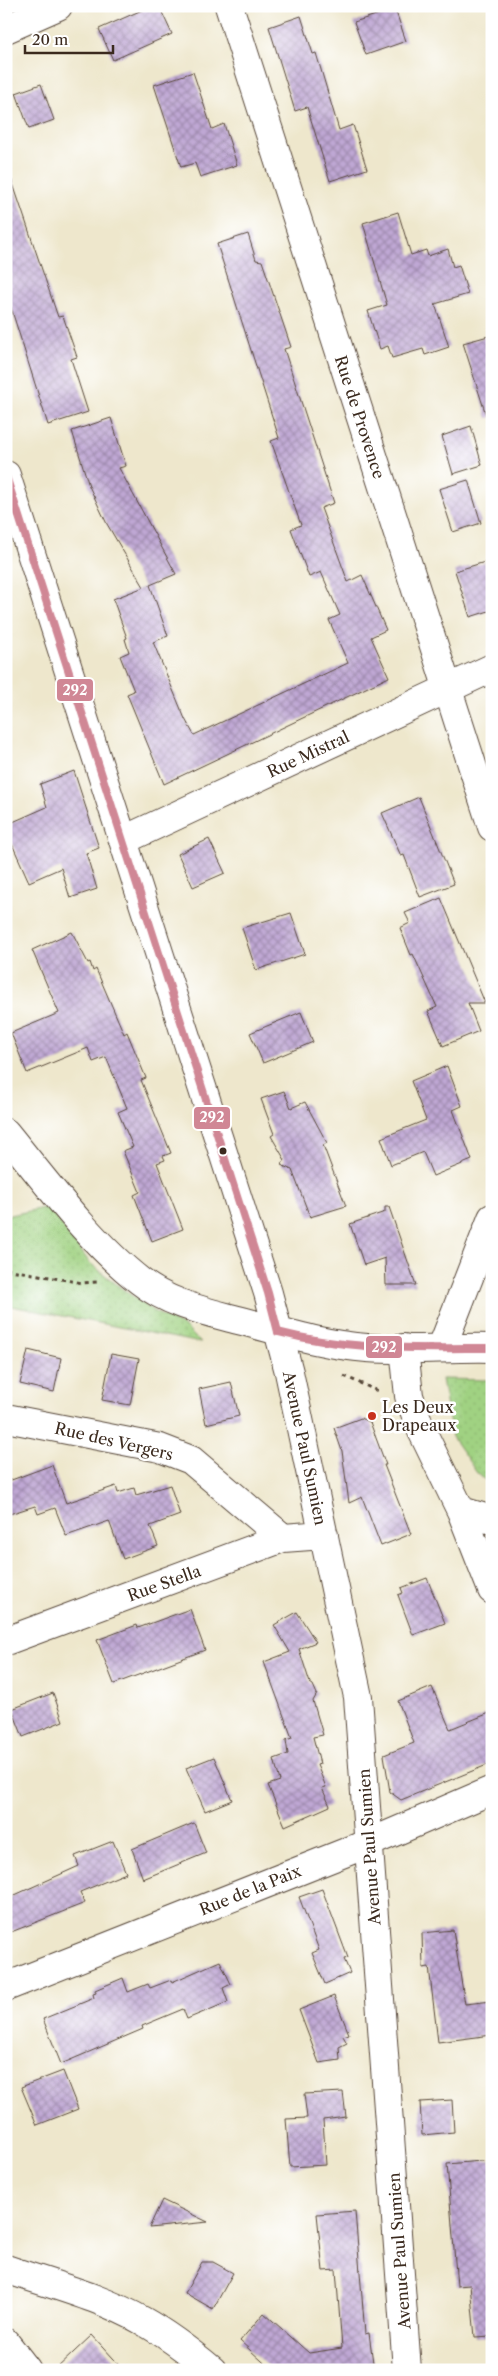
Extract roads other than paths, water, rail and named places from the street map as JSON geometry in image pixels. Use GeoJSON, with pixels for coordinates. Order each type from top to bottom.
{"type":"FeatureCollection","features":[{"type":"Feature","properties":{"kind":"street"},"geometry":{"type":"LineString","coordinates":[[6,29],[58,6]]}},
{"type":"Feature","properties":{"kind":"street","name":"Rue de Provence"},"geometry":{"type":"LineString","coordinates":[[229,6],[492,827]]}},
{"type":"Feature","properties":{"kind":"street","name":"Avenue Paul Sumien"},"geometry":{"type":"LineString","coordinates":[[6,475],[268,1293],[324,1535],[358,1697],[407,2370]]}},
{"type":"Feature","properties":{"kind":"street","name":"Rue Mistral"},"geometry":{"type":"LineString","coordinates":[[124,840],[492,668]]}},
{"type":"Feature","properties":{"kind":"street"},"geometry":{"type":"LineString","coordinates":[[6,1133],[60,1199],[122,1265],[154,1290],[188,1307],[304,1339],[368,1348],[492,1348]]}},
{"type":"Feature","properties":{"kind":"street"},"geometry":{"type":"LineString","coordinates":[[442,1347],[482,1270],[492,1218]]}},
{"type":"Feature","properties":{"kind":"street"},"geometry":{"type":"LineString","coordinates":[[404,1348],[409,1396],[420,1427],[461,1511],[490,1578]]}},
{"type":"Feature","properties":{"kind":"street","name":"Rue des Vergers"},"geometry":{"type":"LineString","coordinates":[[6,1418],[160,1448],[191,1460],[283,1538]]}},
{"type":"Feature","properties":{"kind":"street"},"geometry":{"type":"LineString","coordinates":[[461,1511],[492,1520]]}},
{"type":"Feature","properties":{"kind":"street","name":"Rue Stella"},"geometry":{"type":"LineString","coordinates":[[6,1641],[283,1538],[324,1535]]}},
{"type":"Feature","properties":{"kind":"street","name":"Rue de la Paix"},"geometry":{"type":"LineString","coordinates":[[6,1987],[369,1843],[492,1790]]}},
{"type":"Feature","properties":{"kind":"street"},"geometry":{"type":"LineString","coordinates":[[6,2269],[94,2299],[142,2320],[181,2345],[212,2370]]}},
{"type":"Feature","properties":{"kind":"street"},"geometry":{"type":"LineString","coordinates":[[6,2343],[27,2370]]}},
{"type":"Feature","properties":{"kind":"place","name":"Les Deux Drapeaux"},"geometry":{"type":"Point","coordinates":[372,1416]}}]}
